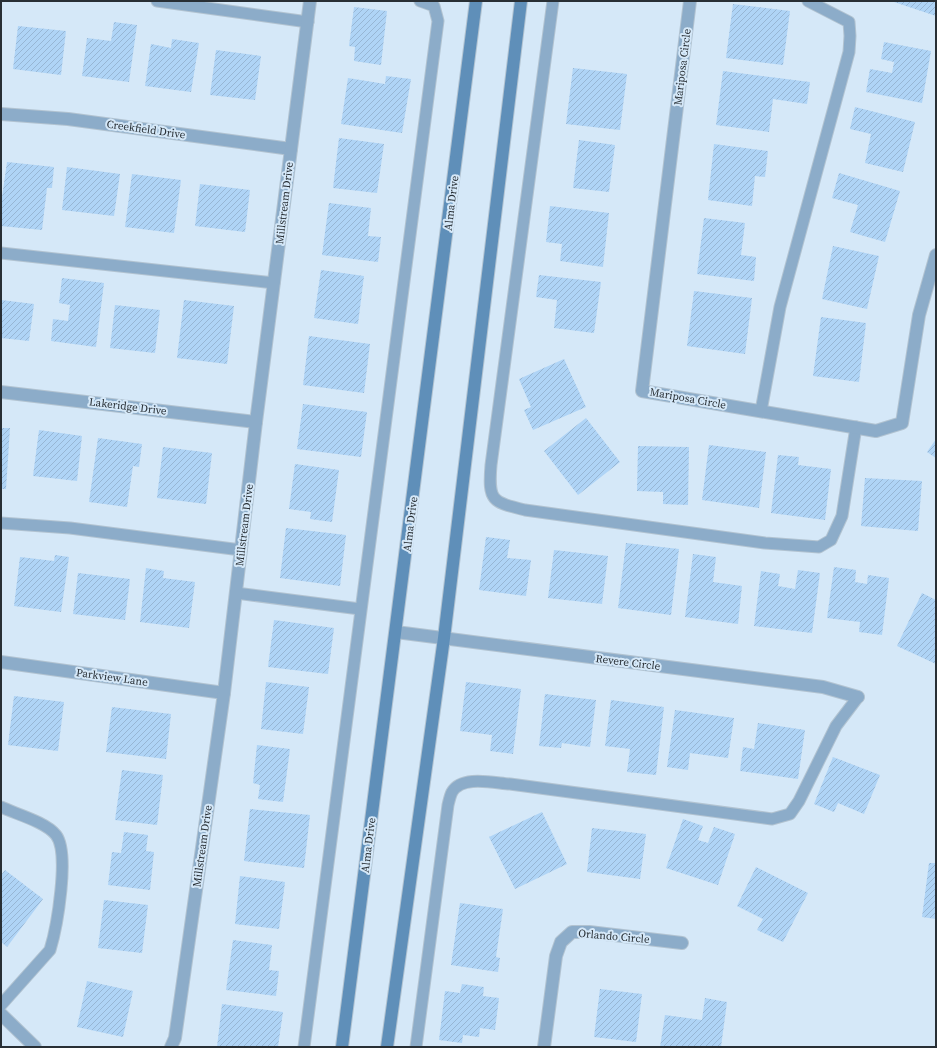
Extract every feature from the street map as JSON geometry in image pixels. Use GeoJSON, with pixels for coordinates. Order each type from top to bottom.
{"type":"FeatureCollection","features":[{"type":"Feature","properties":{"kind":"main road","name":"Alma Drive"},"geometry":{"type":"LineString","coordinates":[[342,1047],[476,1]]}},
{"type":"Feature","properties":{"kind":"main road"},"geometry":{"type":"LineString","coordinates":[[387,1047],[444,638],[521,1]]}},
{"type":"Feature","properties":{"kind":"street","name":"Millstream Drive"},"geometry":{"type":"LineString","coordinates":[[171,1047],[175,1038],[224,693],[256,422],[310,1]]}},
{"type":"Feature","properties":{"kind":"street","name":"Mariposa Circle"},"geometry":{"type":"LineString","coordinates":[[690,1],[642,391],[876,431],[902,423],[919,315],[936,255]]}},
{"type":"Feature","properties":{"kind":"street","name":"Creekfield Drive"},"geometry":{"type":"LineString","coordinates":[[1,114],[68,119],[291,149]]}},
{"type":"Feature","properties":{"kind":"street","name":"Lakeridge Drive"},"geometry":{"type":"LineString","coordinates":[[1,392],[256,422]]}},
{"type":"Feature","properties":{"kind":"street","name":"Revere Circle"},"geometry":{"type":"LineString","coordinates":[[396,632],[822,687],[858,697]]}},
{"type":"Feature","properties":{"kind":"street","name":"Parkview Lane"},"geometry":{"type":"LineString","coordinates":[[1,662],[224,693]]}},
{"type":"Feature","properties":{"kind":"street","name":"Orlando Circle"},"geometry":{"type":"LineString","coordinates":[[544,1047],[556,956],[561,942],[572,932],[589,932],[682,943]]}},
{"type":"Feature","properties":{"kind":"street"},"geometry":{"type":"LineString","coordinates":[[1,1014],[35,1047]]}},
{"type":"Feature","properties":{"kind":"lane"},"geometry":{"type":"LineString","coordinates":[[157,1],[308,22]]}},
{"type":"Feature","properties":{"kind":"lane"},"geometry":{"type":"LineString","coordinates":[[304,1047],[360,609],[396,355],[438,21],[434,6],[420,1]]}},
{"type":"Feature","properties":{"kind":"lane"},"geometry":{"type":"LineString","coordinates":[[553,1],[491,465],[489,485],[492,495],[497,502],[525,510],[765,543],[819,547],[832,540],[842,516],[856,428]]}},
{"type":"Feature","properties":{"kind":"lane"},"geometry":{"type":"LineString","coordinates":[[761,411],[780,307],[849,52],[849,22],[808,1]]}},
{"type":"Feature","properties":{"kind":"lane"},"geometry":{"type":"LineString","coordinates":[[1,253],[274,283]]}},
{"type":"Feature","properties":{"kind":"lane"},"geometry":{"type":"LineString","coordinates":[[1,522],[70,528],[241,550]]}},
{"type":"Feature","properties":{"kind":"lane"},"geometry":{"type":"LineString","coordinates":[[236,593],[360,609]]}},
{"type":"Feature","properties":{"kind":"lane"},"geometry":{"type":"LineString","coordinates":[[416,1047],[448,805],[451,793],[457,787],[471,782],[510,784],[772,819],[781,818],[790,814],[799,801],[836,726],[858,697]]}},
{"type":"Feature","properties":{"kind":"lane"},"geometry":{"type":"LineString","coordinates":[[1,807],[45,826],[56,834],[61,846],[63,865],[54,938],[50,950],[1,1005]]}},
{"type":"Feature","properties":{"kind":"building"},"geometry":{"type":"Polygon","coordinates":[[[891,1],[936,1],[936,16],[891,1]]]}},
{"type":"Feature","properties":{"kind":"building"},"geometry":{"type":"Polygon","coordinates":[[[733,4],[790,11],[783,65],[726,58],[733,4]]]}},
{"type":"Feature","properties":{"kind":"building"},"geometry":{"type":"Polygon","coordinates":[[[354,7],[387,11],[381,65],[354,61],[355,47],[349,46],[354,7]]]}},
{"type":"Feature","properties":{"kind":"building"},"geometry":{"type":"Polygon","coordinates":[[[114,22],[137,25],[129,82],[82,76],[87,38],[111,41],[114,22]]]}},
{"type":"Feature","properties":{"kind":"building"},"geometry":{"type":"Polygon","coordinates":[[[18,26],[66,31],[61,75],[13,69],[18,26]]]}},
{"type":"Feature","properties":{"kind":"building"},"geometry":{"type":"Polygon","coordinates":[[[172,39],[199,43],[191,92],[145,86],[151,44],[171,48],[172,39]]]}},
{"type":"Feature","properties":{"kind":"building"},"geometry":{"type":"Polygon","coordinates":[[[884,42],[931,51],[922,103],[866,92],[870,69],[892,73],[894,62],[881,59],[884,42]]]}},
{"type":"Feature","properties":{"kind":"building"},"geometry":{"type":"Polygon","coordinates":[[[216,50],[261,56],[255,100],[210,95],[216,50]]]}},
{"type":"Feature","properties":{"kind":"building"},"geometry":{"type":"Polygon","coordinates":[[[573,68],[627,74],[620,130],[566,124],[573,68]]]}},
{"type":"Feature","properties":{"kind":"building"},"geometry":{"type":"Polygon","coordinates":[[[723,71],[810,82],[807,104],[773,99],[769,132],[716,125],[723,71]]]}},
{"type":"Feature","properties":{"kind":"building"},"geometry":{"type":"Polygon","coordinates":[[[386,76],[411,79],[402,133],[341,124],[348,78],[385,84],[386,76]]]}},
{"type":"Feature","properties":{"kind":"building"},"geometry":{"type":"Polygon","coordinates":[[[855,107],[915,122],[903,172],[865,163],[871,134],[850,129],[855,107]]]}},
{"type":"Feature","properties":{"kind":"building"},"geometry":{"type":"Polygon","coordinates":[[[339,138],[384,144],[377,193],[333,188],[339,138]]]}},
{"type":"Feature","properties":{"kind":"building"},"geometry":{"type":"Polygon","coordinates":[[[579,140],[615,145],[609,192],[573,188],[579,140]]]}},
{"type":"Feature","properties":{"kind":"building"},"geometry":{"type":"Polygon","coordinates":[[[714,144],[768,151],[765,177],[755,176],[752,206],[708,200],[714,144]]]}},
{"type":"Feature","properties":{"kind":"building"},"geometry":{"type":"Polygon","coordinates":[[[7,162],[54,167],[52,188],[47,188],[42,230],[1,226],[1,204],[7,162]]]}},
{"type":"Feature","properties":{"kind":"building"},"geometry":{"type":"Polygon","coordinates":[[[67,167],[120,174],[114,216],[62,210],[67,167]]]}},
{"type":"Feature","properties":{"kind":"building"},"geometry":{"type":"Polygon","coordinates":[[[839,173],[900,191],[885,242],[850,232],[858,205],[832,198],[839,173]]]}},
{"type":"Feature","properties":{"kind":"building"},"geometry":{"type":"Polygon","coordinates":[[[132,174],[181,180],[174,233],[125,227],[132,174]]]}},
{"type":"Feature","properties":{"kind":"building"},"geometry":{"type":"Polygon","coordinates":[[[200,184],[250,190],[245,232],[195,226],[200,184]]]}},
{"type":"Feature","properties":{"kind":"building"},"geometry":{"type":"Polygon","coordinates":[[[329,203],[371,208],[368,236],[381,237],[378,262],[322,255],[329,203]]]}},
{"type":"Feature","properties":{"kind":"building"},"geometry":{"type":"Polygon","coordinates":[[[550,206],[609,213],[603,267],[560,261],[562,244],[546,242],[550,206]]]}},
{"type":"Feature","properties":{"kind":"building"},"geometry":{"type":"Polygon","coordinates":[[[704,218],[745,223],[741,255],[756,257],[754,281],[697,274],[704,218]]]}},
{"type":"Feature","properties":{"kind":"building"},"geometry":{"type":"Polygon","coordinates":[[[833,246],[879,256],[867,309],[822,299],[833,246]]]}},
{"type":"Feature","properties":{"kind":"building"},"geometry":{"type":"Polygon","coordinates":[[[321,270],[364,276],[358,324],[314,318],[321,270]]]}},
{"type":"Feature","properties":{"kind":"building"},"geometry":{"type":"Polygon","coordinates":[[[539,275],[601,282],[594,333],[554,328],[557,300],[536,297],[539,275]]]}},
{"type":"Feature","properties":{"kind":"building"},"geometry":{"type":"Polygon","coordinates":[[[62,278],[104,283],[96,347],[51,341],[53,319],[68,321],[70,305],[59,303],[62,278]]]}},
{"type":"Feature","properties":{"kind":"building"},"geometry":{"type":"Polygon","coordinates":[[[694,291],[752,298],[745,354],[687,346],[694,291]]]}},
{"type":"Feature","properties":{"kind":"building"},"geometry":{"type":"Polygon","coordinates":[[[1,300],[34,304],[29,341],[1,338],[1,300]]]}},
{"type":"Feature","properties":{"kind":"building"},"geometry":{"type":"Polygon","coordinates":[[[184,300],[234,306],[227,364],[177,358],[184,300]]]}},
{"type":"Feature","properties":{"kind":"building"},"geometry":{"type":"Polygon","coordinates":[[[115,305],[160,310],[155,353],[110,348],[115,305]]]}},
{"type":"Feature","properties":{"kind":"building"},"geometry":{"type":"Polygon","coordinates":[[[821,317],[866,323],[859,382],[813,376],[821,317]]]}},
{"type":"Feature","properties":{"kind":"building"},"geometry":{"type":"Polygon","coordinates":[[[309,336],[370,344],[364,393],[303,385],[309,336]]]}},
{"type":"Feature","properties":{"kind":"building"},"geometry":{"type":"Polygon","coordinates":[[[564,359],[586,407],[533,430],[524,410],[531,407],[519,379],[564,359]]]}},
{"type":"Feature","properties":{"kind":"building"},"geometry":{"type":"Polygon","coordinates":[[[303,404],[367,412],[361,457],[297,449],[303,404]]]}},
{"type":"Feature","properties":{"kind":"building"},"geometry":{"type":"Polygon","coordinates":[[[586,418],[620,462],[578,495],[544,451],[586,418]]]}},
{"type":"Feature","properties":{"kind":"building"},"geometry":{"type":"Polygon","coordinates":[[[1,428],[10,428],[6,489],[1,489],[1,428]]]}},
{"type":"Feature","properties":{"kind":"building"},"geometry":{"type":"Polygon","coordinates":[[[39,430],[82,436],[77,481],[33,476],[39,430]]]}},
{"type":"Feature","properties":{"kind":"building"},"geometry":{"type":"Polygon","coordinates":[[[98,438],[142,444],[139,467],[133,466],[127,507],[89,502],[98,438]]]}},
{"type":"Feature","properties":{"kind":"building"},"geometry":{"type":"Polygon","coordinates":[[[936,439],[936,458],[927,452],[936,439]]]}},
{"type":"Feature","properties":{"kind":"building"},"geometry":{"type":"Polygon","coordinates":[[[709,445],[766,452],[759,508],[702,500],[709,445]]]}},
{"type":"Feature","properties":{"kind":"building"},"geometry":{"type":"Polygon","coordinates":[[[638,446],[689,447],[688,505],[663,504],[663,492],[637,491],[638,446]]]}},
{"type":"Feature","properties":{"kind":"building"},"geometry":{"type":"Polygon","coordinates":[[[163,447],[212,453],[206,504],[157,498],[163,447]]]}},
{"type":"Feature","properties":{"kind":"building"},"geometry":{"type":"Polygon","coordinates":[[[778,455],[799,457],[798,465],[831,469],[825,520],[771,513],[778,455]]]}},
{"type":"Feature","properties":{"kind":"building"},"geometry":{"type":"Polygon","coordinates":[[[295,464],[339,470],[332,522],[310,519],[311,512],[289,509],[295,464]]]}},
{"type":"Feature","properties":{"kind":"building"},"geometry":{"type":"Polygon","coordinates":[[[865,478],[922,481],[918,531],[861,526],[865,478]]]}},
{"type":"Feature","properties":{"kind":"building"},"geometry":{"type":"Polygon","coordinates":[[[286,528],[346,535],[340,586],[280,578],[286,528]]]}},
{"type":"Feature","properties":{"kind":"building"},"geometry":{"type":"Polygon","coordinates":[[[486,537],[510,540],[507,558],[531,560],[526,596],[479,590],[486,537]]]}},
{"type":"Feature","properties":{"kind":"building"},"geometry":{"type":"Polygon","coordinates":[[[626,543],[679,549],[671,615],[618,608],[626,543]]]}},
{"type":"Feature","properties":{"kind":"building"},"geometry":{"type":"Polygon","coordinates":[[[554,550],[608,556],[602,604],[548,598],[554,550]]]}},
{"type":"Feature","properties":{"kind":"building"},"geometry":{"type":"Polygon","coordinates":[[[693,554],[716,557],[713,582],[742,586],[738,624],[685,617],[693,554]]]}},
{"type":"Feature","properties":{"kind":"building"},"geometry":{"type":"Polygon","coordinates":[[[55,555],[69,557],[61,612],[14,606],[20,557],[54,561],[55,555]]]}},
{"type":"Feature","properties":{"kind":"building"},"geometry":{"type":"Polygon","coordinates":[[[834,567],[856,570],[855,582],[867,584],[868,575],[889,578],[882,635],[859,632],[860,622],[827,618],[834,567]]]}},
{"type":"Feature","properties":{"kind":"building"},"geometry":{"type":"Polygon","coordinates":[[[146,568],[164,571],[163,578],[195,582],[189,628],[140,622],[146,568]]]}},
{"type":"Feature","properties":{"kind":"building"},"geometry":{"type":"Polygon","coordinates":[[[798,570],[820,573],[812,633],[754,626],[761,571],[780,574],[778,586],[795,589],[798,570]]]}},
{"type":"Feature","properties":{"kind":"building"},"geometry":{"type":"Polygon","coordinates":[[[78,573],[130,579],[125,620],[73,614],[78,573]]]}},
{"type":"Feature","properties":{"kind":"building"},"geometry":{"type":"Polygon","coordinates":[[[922,593],[936,600],[936,664],[897,646],[922,593]]]}},
{"type":"Feature","properties":{"kind":"building"},"geometry":{"type":"Polygon","coordinates":[[[274,620],[334,628],[328,674],[268,667],[274,620]]]}},
{"type":"Feature","properties":{"kind":"building"},"geometry":{"type":"Polygon","coordinates":[[[266,682],[309,687],[303,734],[261,729],[266,682]]]}},
{"type":"Feature","properties":{"kind":"building"},"geometry":{"type":"Polygon","coordinates":[[[466,682],[521,689],[513,754],[490,751],[492,735],[460,731],[466,682]]]}},
{"type":"Feature","properties":{"kind":"building"},"geometry":{"type":"Polygon","coordinates":[[[545,694],[596,700],[590,747],[562,743],[561,748],[539,746],[545,694]]]}},
{"type":"Feature","properties":{"kind":"building"},"geometry":{"type":"Polygon","coordinates":[[[14,696],[64,702],[58,751],[8,745],[14,696]]]}},
{"type":"Feature","properties":{"kind":"building"},"geometry":{"type":"Polygon","coordinates":[[[611,700],[664,707],[656,775],[627,772],[630,749],[605,746],[611,700]]]}},
{"type":"Feature","properties":{"kind":"building"},"geometry":{"type":"Polygon","coordinates":[[[112,707],[171,714],[166,759],[106,752],[112,707]]]}},
{"type":"Feature","properties":{"kind":"building"},"geometry":{"type":"Polygon","coordinates":[[[675,710],[734,718],[728,758],[690,753],[688,770],[667,767],[675,710]]]}},
{"type":"Feature","properties":{"kind":"building"},"geometry":{"type":"Polygon","coordinates":[[[758,723],[805,730],[798,779],[740,771],[743,747],[754,749],[758,723]]]}},
{"type":"Feature","properties":{"kind":"building"},"geometry":{"type":"Polygon","coordinates":[[[257,745],[290,749],[283,802],[258,799],[260,785],[253,783],[257,745]]]}},
{"type":"Feature","properties":{"kind":"building"},"geometry":{"type":"Polygon","coordinates":[[[833,757],[880,775],[864,814],[838,803],[834,812],[814,804],[833,757]]]}},
{"type":"Feature","properties":{"kind":"building"},"geometry":{"type":"Polygon","coordinates":[[[122,770],[163,775],[157,825],[115,820],[122,770]]]}},
{"type":"Feature","properties":{"kind":"building"},"geometry":{"type":"Polygon","coordinates":[[[250,809],[310,815],[304,868],[244,861],[250,809]]]}},
{"type":"Feature","properties":{"kind":"building"},"geometry":{"type":"Polygon","coordinates":[[[542,812],[567,864],[515,889],[489,837],[542,812]]]}},
{"type":"Feature","properties":{"kind":"building"},"geometry":{"type":"Polygon","coordinates":[[[683,819],[703,826],[698,840],[708,843],[714,827],[735,834],[718,885],[666,868],[683,819]]]}},
{"type":"Feature","properties":{"kind":"building"},"geometry":{"type":"Polygon","coordinates":[[[592,828],[646,834],[640,879],[587,872],[592,828]]]}},
{"type":"Feature","properties":{"kind":"building"},"geometry":{"type":"Polygon","coordinates":[[[124,832],[148,835],[146,851],[154,852],[150,890],[108,885],[112,852],[121,853],[124,832]]]}},
{"type":"Feature","properties":{"kind":"building"},"geometry":{"type":"Polygon","coordinates":[[[929,863],[936,863],[936,919],[922,917],[929,863]]]}},
{"type":"Feature","properties":{"kind":"building"},"geometry":{"type":"Polygon","coordinates":[[[756,867],[808,893],[783,942],[757,930],[763,919],[737,906],[756,867]]]}},
{"type":"Feature","properties":{"kind":"building"},"geometry":{"type":"Polygon","coordinates":[[[5,870],[43,899],[7,947],[1,942],[1,875],[5,870]]]}},
{"type":"Feature","properties":{"kind":"building"},"geometry":{"type":"Polygon","coordinates":[[[240,876],[285,882],[279,929],[235,924],[240,876]]]}},
{"type":"Feature","properties":{"kind":"building"},"geometry":{"type":"Polygon","coordinates":[[[104,900],[148,905],[142,953],[98,948],[104,900]]]}},
{"type":"Feature","properties":{"kind":"building"},"geometry":{"type":"Polygon","coordinates":[[[460,903],[503,909],[496,957],[500,958],[498,972],[451,965],[460,903]]]}},
{"type":"Feature","properties":{"kind":"building"},"geometry":{"type":"Polygon","coordinates":[[[233,940],[272,945],[269,970],[279,971],[276,996],[226,990],[233,940]]]}},
{"type":"Feature","properties":{"kind":"building"},"geometry":{"type":"Polygon","coordinates":[[[87,981],[133,991],[123,1037],[77,1027],[87,981]]]}},
{"type":"Feature","properties":{"kind":"building"},"geometry":{"type":"Polygon","coordinates":[[[462,984],[484,987],[483,996],[499,998],[495,1030],[480,1028],[479,1037],[463,1035],[462,1043],[439,1040],[445,991],[460,993],[462,984]]]}},
{"type":"Feature","properties":{"kind":"building"},"geometry":{"type":"Polygon","coordinates":[[[600,989],[642,994],[636,1042],[594,1037],[600,989]]]}},
{"type":"Feature","properties":{"kind":"building"},"geometry":{"type":"Polygon","coordinates":[[[705,998],[727,1002],[721,1047],[660,1047],[665,1015],[702,1020],[705,998]]]}},
{"type":"Feature","properties":{"kind":"building"},"geometry":{"type":"Polygon","coordinates":[[[222,1004],[283,1012],[278,1047],[217,1047],[222,1004]]]}}]}
